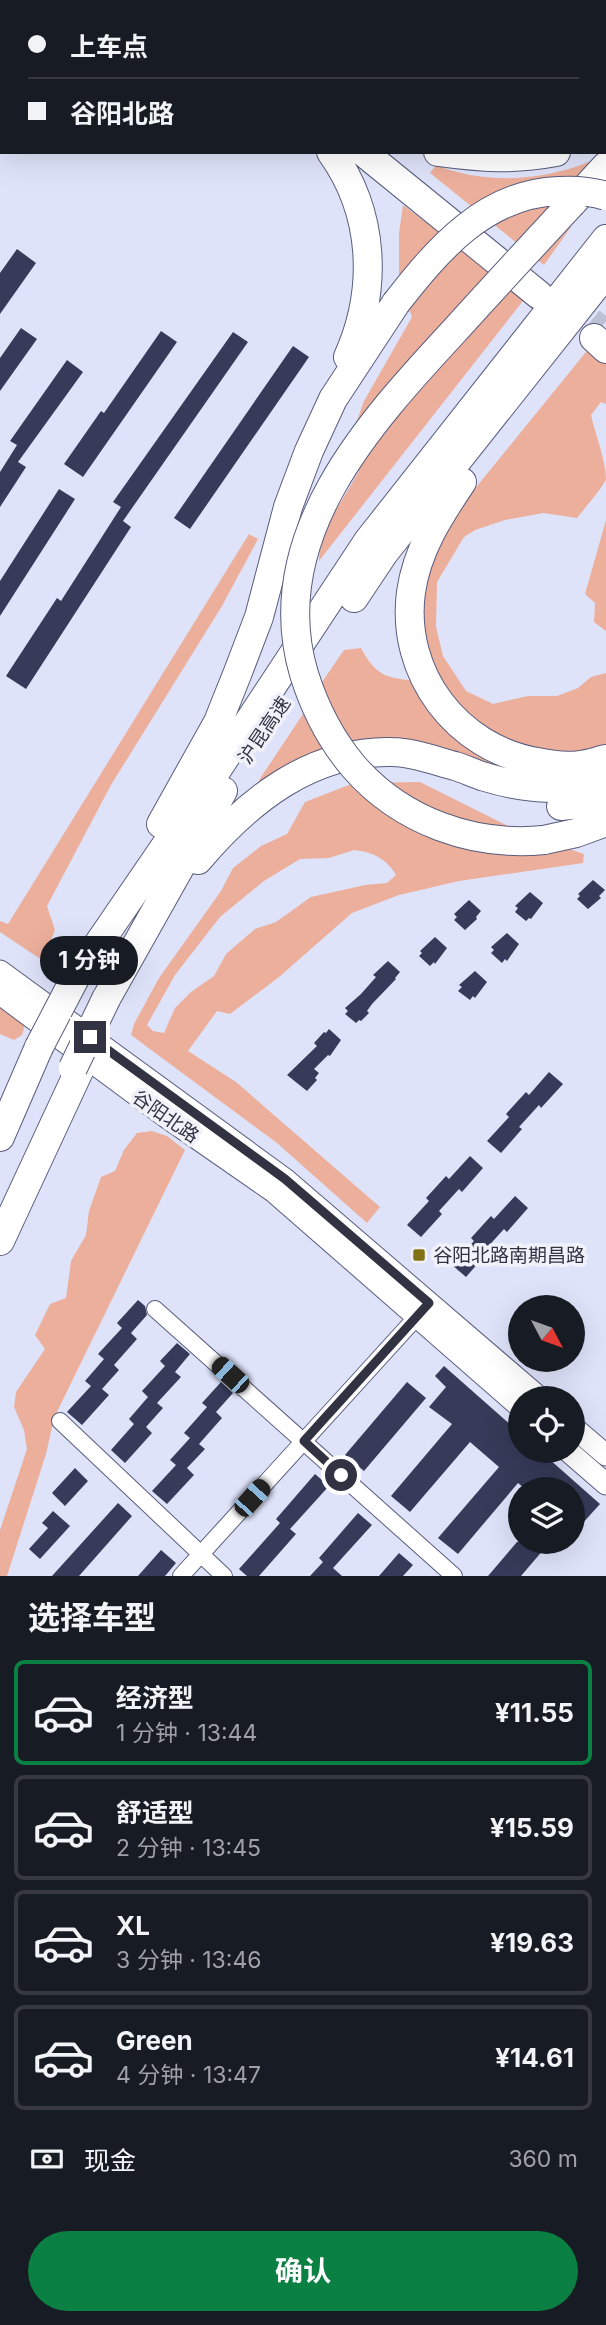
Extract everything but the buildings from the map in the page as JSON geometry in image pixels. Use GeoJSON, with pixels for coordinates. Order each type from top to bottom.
{"type":"FeatureCollection","features":[{"type":"Feature","properties":{"kind":"highway"},"geometry":{"type":"LineString","coordinates":[[332,154],[356,198],[366,234],[369,271],[365,309],[333,399]]}},
{"type":"Feature","properties":{"kind":"highway"},"geometry":{"type":"LineString","coordinates":[[366,154],[543,290],[388,154]]}},
{"type":"Feature","properties":{"kind":"highway"},"geometry":{"type":"LineString","coordinates":[[452,154],[481,158],[523,158],[545,154]]}},
{"type":"Feature","properties":{"kind":"highway"},"geometry":{"type":"LineString","coordinates":[[606,166],[407,383],[349,457],[325,498],[307,543],[301,566],[295,615],[301,661],[314,704],[340,749],[374,787],[408,811],[456,832],[488,839],[544,840],[576,833],[606,822]]}},
{"type":"Feature","properties":{"kind":"highway"},"geometry":{"type":"LineString","coordinates":[[75,978],[218,722],[260,617],[288,507],[309,451],[333,399],[396,303],[423,268],[451,239],[489,210],[517,198],[546,191],[575,190],[606,196]]}},
{"type":"Feature","properties":{"kind":"highway","name":"沪昆高速"},"geometry":{"type":"LineString","coordinates":[[0,1137],[39,1047],[75,978],[201,794],[368,541],[606,239]]}},
{"type":"Feature","properties":{"kind":"highway","name":"沪昆高速"},"geometry":{"type":"LineString","coordinates":[[0,1238],[110,1002],[223,792],[384,554],[606,273]]}},
{"type":"Feature","properties":{"kind":"highway"},"geometry":{"type":"LineString","coordinates":[[606,280],[481,453],[428,535],[411,592],[410,620],[413,648],[423,676],[437,701],[475,738],[498,751],[523,760],[551,765],[579,765],[606,759]]}},
{"type":"Feature","properties":{"kind":"highway"},"geometry":{"type":"LineString","coordinates":[[110,1002],[198,859],[232,823],[279,783],[317,764],[356,754],[395,752],[457,766],[484,777],[549,789],[580,787],[606,779]]}},
{"type":"Feature","properties":{"kind":"highway"},"geometry":{"type":"LineString","coordinates":[[428,760],[452,776],[509,800],[547,807],[606,801]]}},
{"type":"Feature","properties":{"kind":"main road","name":"谷阳北路"},"geometry":{"type":"LineString","coordinates":[[0,971],[262,1161],[423,1310],[508,1395]]}},
{"type":"Feature","properties":{"kind":"main road","name":"谷阳北路"},"geometry":{"type":"LineString","coordinates":[[0,994],[166,1117],[251,1174],[524,1386]]}},
{"type":"Feature","properties":{"kind":"main road"},"geometry":{"type":"LineString","coordinates":[[585,1437],[606,1455]]}},
{"type":"Feature","properties":{"kind":"main road"},"geometry":{"type":"LineString","coordinates":[[585,1462],[603,1475]]}},
{"type":"Feature","properties":{"kind":"street"},"geometry":{"type":"LineString","coordinates":[[156,1309],[454,1576]]}},
{"type":"Feature","properties":{"kind":"street"},"geometry":{"type":"LineString","coordinates":[[181,1576],[423,1310]]}},
{"type":"Feature","properties":{"kind":"street"},"geometry":{"type":"LineString","coordinates":[[60,1421],[224,1576]]}},
{"type":"Feature","properties":{"kind":"shaded area"},"geometry":{"type":"Polygon","coordinates":[[[591,161],[598,163],[555,214],[571,227],[544,265],[430,173],[436,165],[474,176],[514,178],[553,173],[591,161]]]}},
{"type":"Feature","properties":{"kind":"shaded area"},"geometry":{"type":"Polygon","coordinates":[[[403,205],[526,297],[319,561],[328,525],[359,471],[349,443],[364,401],[412,317],[399,281],[399,233],[403,205]]]}},
{"type":"Feature","properties":{"kind":"shaded area"},"geometry":{"type":"Polygon","coordinates":[[[590,347],[606,360],[606,404],[601,402],[591,415],[606,472],[602,487],[577,518],[543,513],[505,520],[475,530],[464,537],[437,582],[436,627],[443,656],[466,691],[493,704],[528,696],[557,696],[578,688],[591,677],[606,673],[606,753],[550,755],[477,729],[435,681],[418,609],[430,555],[460,507],[590,347]]]}},
{"type":"Feature","properties":{"kind":"shaded area"},"geometry":{"type":"Polygon","coordinates":[[[606,520],[606,631],[594,622],[595,603],[585,594],[606,520]]]}},
{"type":"Feature","properties":{"kind":"shaded area"},"geometry":{"type":"Polygon","coordinates":[[[249,534],[258,539],[222,606],[111,785],[47,906],[55,930],[46,952],[58,964],[57,970],[0,932],[0,921],[8,924],[249,534]]]}},
{"type":"Feature","properties":{"kind":"shaded area"},"geometry":{"type":"Polygon","coordinates":[[[361,648],[372,665],[383,674],[417,681],[427,695],[575,783],[347,743],[320,685],[344,650],[361,648]]]}},
{"type":"Feature","properties":{"kind":"shaded area"},"geometry":{"type":"Polygon","coordinates":[[[307,708],[330,752],[264,786],[259,780],[307,708]]]}},
{"type":"Feature","properties":{"kind":"shaded area"},"geometry":{"type":"Polygon","coordinates":[[[420,782],[520,832],[584,854],[583,863],[459,881],[399,895],[352,913],[279,977],[230,1014],[217,1011],[188,1051],[236,1082],[380,1207],[367,1223],[277,1143],[131,1035],[134,1024],[159,978],[221,891],[233,868],[261,846],[287,834],[305,802],[354,783],[420,782]],[[354,850],[329,858],[300,859],[264,881],[220,917],[175,975],[147,1025],[153,1031],[164,1033],[175,1008],[191,992],[214,976],[226,954],[255,929],[276,922],[311,897],[387,883],[396,875],[383,860],[354,850]]]}},
{"type":"Feature","properties":{"kind":"shaded area"},"geometry":{"type":"Polygon","coordinates":[[[0,996],[28,1015],[22,1035],[14,1040],[0,1034],[0,996]]]}},
{"type":"Feature","properties":{"kind":"shaded area"},"geometry":{"type":"Polygon","coordinates":[[[152,1131],[167,1136],[185,1150],[54,1418],[46,1454],[7,1576],[0,1576],[0,1530],[27,1449],[24,1430],[14,1407],[16,1392],[45,1349],[35,1335],[50,1304],[66,1298],[71,1261],[86,1235],[89,1211],[101,1177],[115,1171],[124,1150],[137,1133],[152,1131]]]}},
{"type":"Feature","properties":{"kind":"tunnel"},"geometry":{"type":"LineString","coordinates":[[558,295],[600,329]]}},
{"type":"Feature","properties":{"kind":"place","name":"谷阳北路南期昌路"},"geometry":{"type":"Point","coordinates":[419,1255]}},
{"type":"Feature","properties":{"kind":"route"},"geometry":{"type":"LineString","coordinates":[[90,1037],[285,1179],[429,1303],[304,1441],[341,1475]]}}]}
